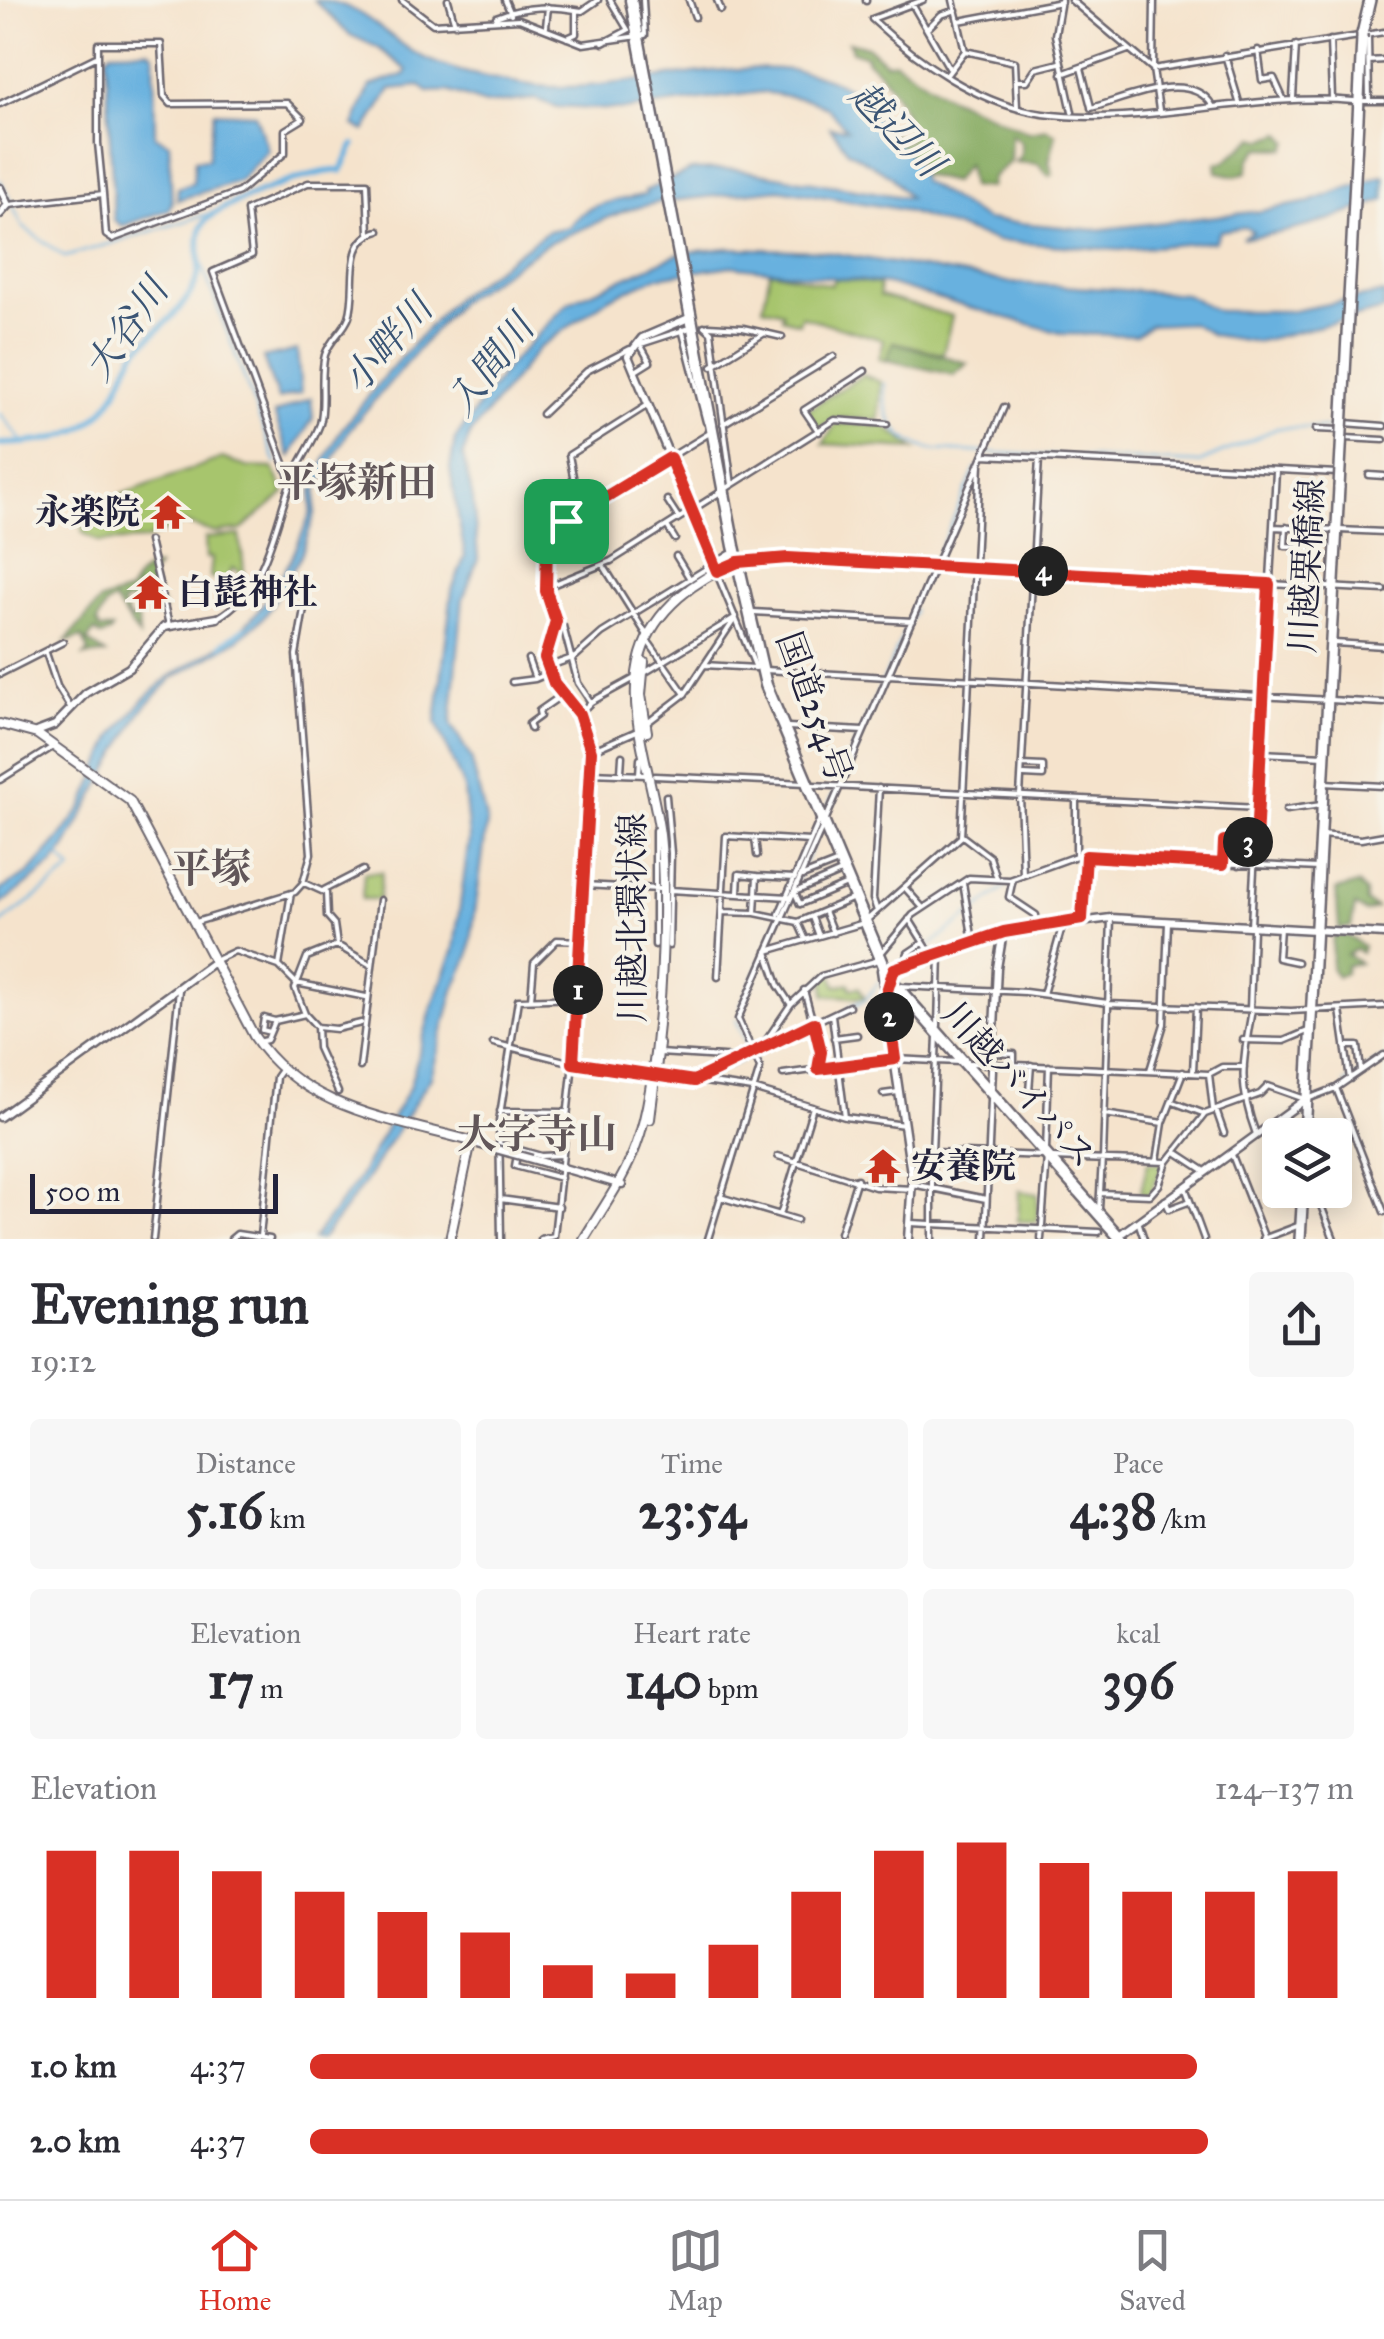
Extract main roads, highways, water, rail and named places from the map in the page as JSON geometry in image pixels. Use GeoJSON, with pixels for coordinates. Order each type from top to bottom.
{"type":"FeatureCollection","features":[{"type":"Feature","properties":{"kind":"highway","name":"国道254号"},"geometry":{"type":"LineString","coordinates":[[636,0],[689,320],[729,488]]}},
{"type":"Feature","properties":{"kind":"highway","name":"国道254号"},"geometry":{"type":"LineString","coordinates":[[689,320],[729,488],[737,561],[750,612],[765,670],[809,784]]}},
{"type":"Feature","properties":{"kind":"highway","name":"国道254号"},"geometry":{"type":"LineString","coordinates":[[750,612],[757,655],[854,898],[870,918]]}},
{"type":"Feature","properties":{"kind":"highway","name":"国道254号"},"geometry":{"type":"LineString","coordinates":[[824,820],[870,918],[884,965]]}},
{"type":"Feature","properties":{"kind":"highway","name":"川越バイパス"},"geometry":{"type":"LineString","coordinates":[[884,965],[937,1034],[1120,1237]]}},
{"type":"Feature","properties":{"kind":"main road","name":"川越栗橋線"},"geometry":{"type":"LineString","coordinates":[[1306,1118],[1358,112],[1370,0]]}},
{"type":"Feature","properties":{"kind":"main road","name":"川越北環状線"},"geometry":{"type":"LineString","coordinates":[[586,1239],[646,1133],[659,1053],[666,875],[661,807],[644,726],[639,676],[649,641],[678,604],[716,570],[737,561]]}},
{"type":"Feature","properties":{"kind":"main road"},"geometry":{"type":"LineString","coordinates":[[0,724],[34,732],[114,788],[138,811],[258,1042],[281,1070],[315,1094],[471,1142],[450,1239]]}},
{"type":"Feature","properties":{"kind":"main road","name":"川越北環状線"},"geometry":{"type":"LineString","coordinates":[[655,1076],[661,807]]}},
{"type":"Feature","properties":{"kind":"main road"},"geometry":{"type":"LineString","coordinates":[[1300,1239],[1302,1208]]}},
{"type":"Feature","properties":{"kind":"water"},"geometry":{"type":"Polygon","coordinates":[[[314,0],[355,11],[412,51],[439,64],[530,85],[607,84],[741,69],[784,69],[822,76],[860,97],[887,134],[912,159],[922,181],[986,220],[1095,230],[1309,202],[1384,175],[1384,200],[1279,233],[1242,238],[1253,232],[1245,227],[1220,231],[1215,241],[1119,250],[996,241],[899,209],[779,189],[660,202],[624,211],[548,243],[459,302],[349,430],[317,489],[315,514],[301,556],[265,616],[239,639],[173,678],[141,711],[65,848],[52,865],[0,905],[0,890],[29,873],[83,806],[113,736],[142,701],[169,677],[236,635],[259,610],[291,560],[311,513],[312,492],[341,430],[454,299],[548,231],[569,227],[585,211],[646,194],[645,191],[691,170],[735,169],[909,198],[891,176],[848,151],[830,127],[847,129],[826,107],[811,100],[763,92],[622,110],[557,107],[535,99],[485,104],[448,91],[428,92],[420,86],[391,89],[365,131],[354,126],[370,86],[406,74],[407,70],[377,47],[350,35],[314,0]]]}},
{"type":"Feature","properties":{"kind":"water"},"geometry":{"type":"Polygon","coordinates":[[[149,50],[154,55],[155,136],[169,143],[172,203],[168,210],[122,226],[114,220],[106,57],[111,51],[149,50]]]}},
{"type":"Feature","properties":{"kind":"water"},"geometry":{"type":"Polygon","coordinates":[[[214,112],[255,114],[268,150],[239,181],[177,200],[178,188],[193,182],[195,160],[208,159],[214,112]]]}},
{"type":"Feature","properties":{"kind":"water"},"geometry":{"type":"Polygon","coordinates":[[[728,248],[821,251],[1013,283],[1184,294],[1218,311],[1293,311],[1384,293],[1384,310],[1256,342],[1213,335],[1191,323],[1150,325],[1136,335],[1064,334],[887,284],[731,266],[657,277],[609,298],[539,348],[470,434],[463,456],[473,500],[478,559],[463,599],[451,724],[471,758],[487,823],[469,956],[454,990],[431,1077],[362,1186],[322,1239],[313,1239],[357,1180],[409,1088],[432,1007],[454,949],[469,839],[464,788],[436,722],[452,590],[465,556],[450,469],[455,439],[507,367],[569,302],[681,253],[728,248]]]}},
{"type":"Feature","properties":{"kind":"water"},"geometry":{"type":"Polygon","coordinates":[[[297,350],[301,393],[278,399],[263,358],[297,350]]]}},
{"type":"Feature","properties":{"kind":"water"},"geometry":{"type":"Polygon","coordinates":[[[311,398],[313,418],[290,457],[274,414],[311,398]]]}},
{"type":"Feature","properties":{"kind":"waterway","name":"大谷川"},"geometry":{"type":"LineString","coordinates":[[0,444],[52,439],[82,428],[95,418],[117,390],[135,353],[179,309],[192,290],[199,272],[200,233],[206,220],[271,188],[341,171],[354,145]]}},
{"type":"Feature","properties":{"kind":"waterway"},"geometry":{"type":"LineString","coordinates":[[0,180],[23,227],[65,257],[219,211]]}},
{"type":"Feature","properties":{"kind":"waterway"},"geometry":{"type":"LineString","coordinates":[[201,262],[276,463]]}},
{"type":"Feature","properties":{"kind":"waterway"},"geometry":{"type":"LineString","coordinates":[[885,383],[886,408],[895,428],[911,442],[935,450],[1198,463],[1278,428],[1340,428]]}},
{"type":"Feature","properties":{"kind":"waterway"},"geometry":{"type":"LineString","coordinates":[[0,414],[24,443]]}},
{"type":"Feature","properties":{"kind":"waterway"},"geometry":{"type":"LineString","coordinates":[[1348,428],[1384,430]]}},
{"type":"Feature","properties":{"kind":"waterway"},"geometry":{"type":"LineString","coordinates":[[935,561],[976,468]]}},
{"type":"Feature","properties":{"kind":"waterway"},"geometry":{"type":"LineString","coordinates":[[827,810],[914,610]]}},
{"type":"Feature","properties":{"kind":"waterway","name":"小畔川"},"geometry":{"type":"LineString","coordinates":[[222,645],[244,629]]}},
{"type":"Feature","properties":{"kind":"waterway"},"geometry":{"type":"LineString","coordinates":[[785,906],[820,827]]}},
{"type":"Feature","properties":{"kind":"waterway"},"geometry":{"type":"LineString","coordinates":[[0,924],[72,870],[57,854]]}},
{"type":"Feature","properties":{"kind":"waterway"},"geometry":{"type":"LineString","coordinates":[[905,965],[1006,887]]}},
{"type":"Feature","properties":{"kind":"waterway"},"geometry":{"type":"LineString","coordinates":[[1286,931],[1313,933]]}},
{"type":"Feature","properties":{"kind":"waterway"},"geometry":{"type":"LineString","coordinates":[[741,1006],[762,959]]}},
{"type":"Feature","properties":{"kind":"waterway"},"geometry":{"type":"LineString","coordinates":[[848,1008],[865,1000],[879,982]]}},
{"type":"Feature","properties":{"kind":"waterway"},"geometry":{"type":"LineString","coordinates":[[736,1019],[755,1061]]}},
{"type":"Feature","properties":{"kind":"waterway"},"geometry":{"type":"LineString","coordinates":[[726,1067],[814,1025]]}},
{"type":"Feature","properties":{"kind":"waterway"},"geometry":{"type":"LineString","coordinates":[[1345,1084],[1384,1058]]}},
{"type":"Feature","properties":{"kind":"place","name":"永楽院"},"geometry":{"type":"Point","coordinates":[168,512]}},
{"type":"Feature","properties":{"kind":"place","name":"白髭神社"},"geometry":{"type":"Point","coordinates":[150,592]}},
{"type":"Feature","properties":{"kind":"place","name":"安養院"},"geometry":{"type":"Point","coordinates":[883,1166]}},
{"type":"Feature","properties":{"kind":"district","name":"平塚新田"},"geometry":{"type":"Point","coordinates":[357,482]}},
{"type":"Feature","properties":{"kind":"district","name":"平塚"},"geometry":{"type":"Point","coordinates":[211,868]}},
{"type":"Feature","properties":{"kind":"district","name":"大字寺山"},"geometry":{"type":"Point","coordinates":[537,1134]}},
{"type":"Feature","properties":{"kind":"water label","name":"越辺川"},"geometry":{"type":"Point","coordinates":[897,129]}},
{"type":"Feature","properties":{"kind":"water label","name":"入間川"},"geometry":{"type":"Point","coordinates":[490,365]}}]}
